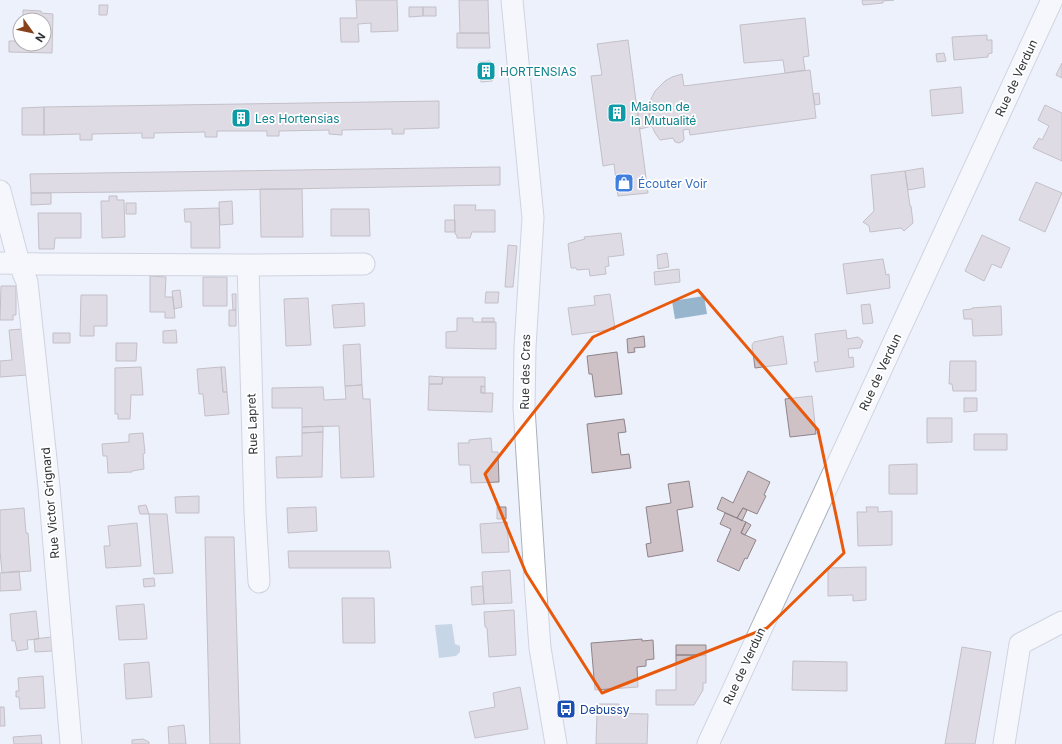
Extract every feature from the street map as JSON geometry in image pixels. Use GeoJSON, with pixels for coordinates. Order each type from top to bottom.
{"type":"FeatureCollection","features":[{"type":"Feature","properties":{"kind":"street","name":"Rue des Cras"},"geometry":{"type":"LineString","coordinates":[[512,0],[533,218],[525,347],[524,408],[540,648],[556,744]]}},
{"type":"Feature","properties":{"kind":"street","name":"Rue de Verdun"},"geometry":{"type":"LineString","coordinates":[[708,744],[1052,0]]}},
{"type":"Feature","properties":{"kind":"street","name":"Rue Victor Grignard"},"geometry":{"type":"LineString","coordinates":[[0,191],[9,263],[27,282],[49,487],[71,744]]}},
{"type":"Feature","properties":{"kind":"street"},"geometry":{"type":"LineString","coordinates":[[9,263],[248,265],[364,264]]}},
{"type":"Feature","properties":{"kind":"street","name":"Rue Lapret"},"geometry":{"type":"LineString","coordinates":[[248,265],[255,512],[259,582]]}},
{"type":"Feature","properties":{"kind":"street"},"geometry":{"type":"LineString","coordinates":[[1004,744],[1020,644],[1062,622]]}},
{"type":"Feature","properties":{"kind":"highlighted area"},"geometry":{"type":"Polygon","coordinates":[[[698,290],[818,430],[844,553],[767,628],[602,693],[526,573],[485,474],[593,337],[698,290]]]}},
{"type":"Feature","properties":{"kind":"water"},"geometry":{"type":"Polygon","coordinates":[[[704,296],[707,314],[675,319],[672,301],[704,296]]]}},
{"type":"Feature","properties":{"kind":"water"},"geometry":{"type":"Polygon","coordinates":[[[452,624],[455,644],[460,646],[460,652],[456,656],[439,658],[435,625],[452,624]]]}},
{"type":"Feature","properties":{"kind":"building"},"geometry":{"type":"Polygon","coordinates":[[[356,0],[397,0],[398,31],[371,32],[371,23],[358,24],[359,42],[341,42],[340,18],[357,18],[356,0]]]}},
{"type":"Feature","properties":{"kind":"building"},"geometry":{"type":"Polygon","coordinates":[[[459,0],[488,0],[489,33],[460,33],[459,0]]]}},
{"type":"Feature","properties":{"kind":"building"},"geometry":{"type":"Polygon","coordinates":[[[862,0],[894,0],[883,1],[883,3],[863,5],[862,0]]]}},
{"type":"Feature","properties":{"kind":"building"},"geometry":{"type":"Polygon","coordinates":[[[99,5],[108,5],[107,15],[99,15],[99,5]]]}},
{"type":"Feature","properties":{"kind":"building"},"geometry":{"type":"Polygon","coordinates":[[[409,7],[423,7],[423,16],[409,17],[409,7]]]}},
{"type":"Feature","properties":{"kind":"building"},"geometry":{"type":"Polygon","coordinates":[[[423,7],[436,7],[436,16],[423,16],[423,7]]]}},
{"type":"Feature","properties":{"kind":"building"},"geometry":{"type":"Polygon","coordinates":[[[23,10],[41,11],[41,12],[23,12],[23,10]]]}},
{"type":"Feature","properties":{"kind":"building"},"geometry":{"type":"Polygon","coordinates":[[[53,14],[52,53],[9,52],[9,41],[12,41],[12,52],[52,52],[53,14]]]}},
{"type":"Feature","properties":{"kind":"building"},"geometry":{"type":"Polygon","coordinates":[[[805,18],[809,56],[803,57],[805,70],[785,73],[783,60],[744,63],[740,25],[805,18]]]}},
{"type":"Feature","properties":{"kind":"building"},"geometry":{"type":"Polygon","coordinates":[[[457,33],[489,33],[490,48],[457,48],[457,33]]]}},
{"type":"Feature","properties":{"kind":"building"},"geometry":{"type":"Polygon","coordinates":[[[987,35],[987,40],[992,40],[992,53],[988,54],[988,57],[954,60],[952,37],[987,35]]]}},
{"type":"Feature","properties":{"kind":"building","name":"Maison de la Mutualité"},"geometry":{"type":"Polygon","coordinates":[[[628,40],[648,193],[618,196],[614,164],[603,166],[591,76],[602,75],[597,44],[628,40]]]}},
{"type":"Feature","properties":{"kind":"building"},"geometry":{"type":"Polygon","coordinates":[[[944,53],[946,61],[937,62],[936,54],[944,53]]]}},
{"type":"Feature","properties":{"kind":"building","name":"HORTENSIAS"},"geometry":{"type":"Polygon","coordinates":[[[490,61],[492,81],[481,82],[479,62],[490,61]]]}},
{"type":"Feature","properties":{"kind":"building"},"geometry":{"type":"Polygon","coordinates":[[[1062,63],[1062,78],[1056,75],[1062,63]]]}},
{"type":"Feature","properties":{"kind":"building"},"geometry":{"type":"Polygon","coordinates":[[[810,70],[816,118],[690,135],[689,129],[683,130],[684,139],[679,143],[675,142],[673,138],[660,140],[652,126],[649,116],[651,99],[655,91],[665,81],[672,77],[682,74],[684,86],[810,70]]]}},
{"type":"Feature","properties":{"kind":"building"},"geometry":{"type":"Polygon","coordinates":[[[961,87],[963,113],[932,116],[930,90],[961,87]]]}},
{"type":"Feature","properties":{"kind":"building"},"geometry":{"type":"Polygon","coordinates":[[[819,93],[820,104],[815,105],[813,94],[819,93]]]}},
{"type":"Feature","properties":{"kind":"building","name":"Les Hortensias"},"geometry":{"type":"Polygon","coordinates":[[[439,101],[439,128],[404,129],[404,134],[392,134],[392,129],[342,130],[342,135],[329,134],[329,130],[279,131],[279,136],[267,136],[267,131],[217,131],[217,137],[205,137],[205,132],[154,133],[154,138],[142,138],[142,133],[92,134],[92,140],[80,140],[80,134],[44,135],[44,107],[439,101]]]}},
{"type":"Feature","properties":{"kind":"building"},"geometry":{"type":"Polygon","coordinates":[[[637,103],[650,105],[649,116],[652,126],[640,129],[637,103]]]}},
{"type":"Feature","properties":{"kind":"building"},"geometry":{"type":"Polygon","coordinates":[[[1045,105],[1062,113],[1062,161],[1033,148],[1039,138],[1042,140],[1049,126],[1038,120],[1045,105]]]}},
{"type":"Feature","properties":{"kind":"building"},"geometry":{"type":"Polygon","coordinates":[[[44,107],[44,135],[22,135],[22,108],[44,107]]]}},
{"type":"Feature","properties":{"kind":"building"},"geometry":{"type":"Polygon","coordinates":[[[500,167],[500,185],[123,192],[31,193],[30,174],[500,167]]]}},
{"type":"Feature","properties":{"kind":"building"},"geometry":{"type":"Polygon","coordinates":[[[923,168],[925,187],[908,190],[905,171],[923,168]]]}},
{"type":"Feature","properties":{"kind":"building"},"geometry":{"type":"Polygon","coordinates":[[[905,171],[913,223],[904,231],[901,228],[870,232],[869,226],[863,222],[874,211],[871,175],[905,171]]]}},
{"type":"Feature","properties":{"kind":"building"},"geometry":{"type":"Polygon","coordinates":[[[1036,182],[1062,193],[1045,232],[1019,220],[1036,182]]]}},
{"type":"Feature","properties":{"kind":"building"},"geometry":{"type":"Polygon","coordinates":[[[260,189],[302,189],[303,237],[261,237],[260,189]]]}},
{"type":"Feature","properties":{"kind":"building"},"geometry":{"type":"Polygon","coordinates":[[[31,193],[51,193],[51,204],[31,205],[31,193]]]}},
{"type":"Feature","properties":{"kind":"building"},"geometry":{"type":"Polygon","coordinates":[[[109,196],[117,196],[117,200],[124,200],[125,237],[102,238],[101,201],[109,201],[109,196]]]}},
{"type":"Feature","properties":{"kind":"building"},"geometry":{"type":"Polygon","coordinates":[[[232,201],[233,224],[220,225],[219,202],[232,201]]]}},
{"type":"Feature","properties":{"kind":"building"},"geometry":{"type":"Polygon","coordinates":[[[126,203],[136,203],[136,214],[126,214],[126,203]]]}},
{"type":"Feature","properties":{"kind":"building"},"geometry":{"type":"Polygon","coordinates":[[[454,205],[476,205],[475,210],[495,210],[495,232],[472,232],[470,238],[457,238],[457,235],[455,234],[454,205]]]}},
{"type":"Feature","properties":{"kind":"building"},"geometry":{"type":"Polygon","coordinates":[[[219,208],[220,248],[191,248],[191,222],[185,222],[184,209],[219,208]]]}},
{"type":"Feature","properties":{"kind":"building"},"geometry":{"type":"Polygon","coordinates":[[[331,209],[369,209],[370,236],[331,236],[331,209]]]}},
{"type":"Feature","properties":{"kind":"building"},"geometry":{"type":"Polygon","coordinates":[[[38,213],[81,213],[81,238],[55,238],[54,249],[39,249],[38,213]]]}},
{"type":"Feature","properties":{"kind":"building"},"geometry":{"type":"Polygon","coordinates":[[[445,220],[455,220],[455,232],[445,232],[445,220]]]}},
{"type":"Feature","properties":{"kind":"building"},"geometry":{"type":"Polygon","coordinates":[[[621,233],[624,255],[608,257],[609,266],[605,267],[606,274],[590,276],[589,269],[577,270],[576,268],[571,268],[568,244],[585,239],[584,237],[621,233]]]}},
{"type":"Feature","properties":{"kind":"building"},"geometry":{"type":"Polygon","coordinates":[[[982,235],[1010,248],[1001,268],[992,264],[984,281],[965,271],[982,235]]]}},
{"type":"Feature","properties":{"kind":"building"},"geometry":{"type":"Polygon","coordinates":[[[508,245],[517,246],[513,287],[505,287],[508,245]]]}},
{"type":"Feature","properties":{"kind":"building"},"geometry":{"type":"Polygon","coordinates":[[[667,253],[669,267],[658,269],[657,255],[667,253]]]}},
{"type":"Feature","properties":{"kind":"building"},"geometry":{"type":"Polygon","coordinates":[[[883,259],[886,275],[889,274],[890,288],[847,294],[843,264],[883,259]]]}},
{"type":"Feature","properties":{"kind":"building"},"geometry":{"type":"Polygon","coordinates":[[[679,269],[680,282],[655,285],[654,272],[679,269]]]}},
{"type":"Feature","properties":{"kind":"building"},"geometry":{"type":"Polygon","coordinates":[[[150,276],[166,277],[165,297],[173,297],[175,318],[165,318],[165,312],[150,312],[150,276]]]}},
{"type":"Feature","properties":{"kind":"building"},"geometry":{"type":"Polygon","coordinates":[[[203,277],[227,277],[227,306],[203,306],[203,277]]]}},
{"type":"Feature","properties":{"kind":"building"},"geometry":{"type":"Polygon","coordinates":[[[1,286],[16,286],[16,315],[13,315],[13,320],[0,320],[1,286]]]}},
{"type":"Feature","properties":{"kind":"building"},"geometry":{"type":"Polygon","coordinates":[[[180,290],[182,307],[174,309],[172,291],[180,290]]]}},
{"type":"Feature","properties":{"kind":"building"},"geometry":{"type":"Polygon","coordinates":[[[486,292],[499,292],[498,303],[485,303],[486,292]]]}},
{"type":"Feature","properties":{"kind":"building"},"geometry":{"type":"Polygon","coordinates":[[[232,294],[236,294],[236,310],[233,310],[232,294]]]}},
{"type":"Feature","properties":{"kind":"building"},"geometry":{"type":"Polygon","coordinates":[[[610,294],[615,329],[572,335],[568,308],[595,305],[594,296],[610,294]]]}},
{"type":"Feature","properties":{"kind":"building"},"geometry":{"type":"Polygon","coordinates":[[[81,295],[107,295],[107,326],[94,326],[94,336],[80,336],[81,295]]]}},
{"type":"Feature","properties":{"kind":"building"},"geometry":{"type":"Polygon","coordinates":[[[308,298],[311,345],[286,346],[284,299],[308,298]]]}},
{"type":"Feature","properties":{"kind":"building"},"geometry":{"type":"Polygon","coordinates":[[[364,303],[365,326],[334,328],[332,305],[364,303]]]}},
{"type":"Feature","properties":{"kind":"building"},"geometry":{"type":"Polygon","coordinates":[[[870,304],[873,323],[863,324],[861,305],[870,304]]]}},
{"type":"Feature","properties":{"kind":"building"},"geometry":{"type":"Polygon","coordinates":[[[1001,306],[1002,335],[973,336],[972,319],[964,319],[963,310],[1001,306]]]}},
{"type":"Feature","properties":{"kind":"building"},"geometry":{"type":"Polygon","coordinates":[[[229,310],[236,310],[236,326],[229,326],[229,310]]]}},
{"type":"Feature","properties":{"kind":"building"},"geometry":{"type":"Polygon","coordinates":[[[457,318],[473,318],[473,322],[496,322],[496,349],[446,348],[446,332],[457,331],[457,318]]]}},
{"type":"Feature","properties":{"kind":"building"},"geometry":{"type":"Polygon","coordinates":[[[482,318],[494,318],[494,322],[482,322],[482,318]]]}},
{"type":"Feature","properties":{"kind":"building"},"geometry":{"type":"Polygon","coordinates":[[[23,329],[27,375],[0,377],[0,361],[12,360],[9,330],[23,329]]]}},
{"type":"Feature","properties":{"kind":"building"},"geometry":{"type":"Polygon","coordinates":[[[176,330],[177,343],[163,343],[163,331],[176,330]]]}},
{"type":"Feature","properties":{"kind":"building"},"geometry":{"type":"Polygon","coordinates":[[[846,330],[847,339],[858,337],[863,341],[860,348],[848,349],[849,358],[853,357],[854,367],[816,372],[814,362],[818,362],[815,334],[846,330]]]}},
{"type":"Feature","properties":{"kind":"building"},"geometry":{"type":"Polygon","coordinates":[[[53,333],[70,333],[70,343],[53,343],[53,333]]]}},
{"type":"Feature","properties":{"kind":"building"},"geometry":{"type":"Polygon","coordinates":[[[644,336],[645,347],[634,348],[635,352],[628,353],[627,339],[644,336]]]}},
{"type":"Feature","properties":{"kind":"building"},"geometry":{"type":"Polygon","coordinates":[[[783,336],[787,364],[755,368],[752,345],[754,342],[783,336]]]}},
{"type":"Feature","properties":{"kind":"building"},"geometry":{"type":"Polygon","coordinates":[[[116,343],[137,343],[136,361],[116,361],[116,343]]]}},
{"type":"Feature","properties":{"kind":"building"},"geometry":{"type":"Polygon","coordinates":[[[360,344],[362,385],[345,386],[343,345],[360,344]]]}},
{"type":"Feature","properties":{"kind":"building"},"geometry":{"type":"Polygon","coordinates":[[[617,352],[622,394],[595,397],[592,374],[589,374],[587,356],[617,352]]]}},
{"type":"Feature","properties":{"kind":"building"},"geometry":{"type":"Polygon","coordinates":[[[950,361],[976,361],[976,391],[953,391],[952,384],[949,384],[950,361]]]}},
{"type":"Feature","properties":{"kind":"building"},"geometry":{"type":"Polygon","coordinates":[[[141,367],[143,395],[131,395],[130,419],[118,419],[118,414],[115,414],[115,368],[141,367]]]}},
{"type":"Feature","properties":{"kind":"building"},"geometry":{"type":"Polygon","coordinates":[[[221,367],[223,392],[227,392],[229,414],[205,416],[203,394],[199,394],[197,369],[221,367]]]}},
{"type":"Feature","properties":{"kind":"building"},"geometry":{"type":"Polygon","coordinates":[[[221,367],[225,367],[227,392],[223,392],[221,367]]]}},
{"type":"Feature","properties":{"kind":"building"},"geometry":{"type":"Polygon","coordinates":[[[429,376],[443,377],[442,384],[429,384],[429,376]]]}},
{"type":"Feature","properties":{"kind":"building"},"geometry":{"type":"Polygon","coordinates":[[[443,377],[485,377],[485,387],[481,386],[481,393],[493,393],[492,412],[428,410],[429,384],[442,384],[443,377]]]}},
{"type":"Feature","properties":{"kind":"building"},"geometry":{"type":"Polygon","coordinates":[[[362,385],[363,399],[370,399],[374,477],[341,478],[339,426],[302,427],[302,408],[272,408],[272,388],[323,387],[324,400],[346,399],[345,386],[362,385]]]}},
{"type":"Feature","properties":{"kind":"building"},"geometry":{"type":"Polygon","coordinates":[[[481,386],[485,387],[485,393],[481,393],[481,386]]]}},
{"type":"Feature","properties":{"kind":"building"},"geometry":{"type":"Polygon","coordinates":[[[812,396],[816,434],[790,437],[785,399],[812,396]]]}},
{"type":"Feature","properties":{"kind":"building"},"geometry":{"type":"Polygon","coordinates":[[[964,398],[977,398],[977,411],[964,412],[964,398]]]}},
{"type":"Feature","properties":{"kind":"building"},"geometry":{"type":"Polygon","coordinates":[[[927,418],[952,418],[952,442],[927,443],[927,418]]]}},
{"type":"Feature","properties":{"kind":"building"},"geometry":{"type":"Polygon","coordinates":[[[624,419],[626,432],[618,433],[621,455],[629,454],[631,468],[592,473],[587,424],[624,419]]]}},
{"type":"Feature","properties":{"kind":"building"},"geometry":{"type":"Polygon","coordinates":[[[323,426],[323,432],[302,433],[302,427],[323,426]]]}},
{"type":"Feature","properties":{"kind":"building"},"geometry":{"type":"Polygon","coordinates":[[[323,432],[322,477],[277,478],[276,457],[302,456],[302,433],[323,432]]]}},
{"type":"Feature","properties":{"kind":"building"},"geometry":{"type":"Polygon","coordinates":[[[143,433],[145,453],[143,454],[144,469],[132,472],[108,473],[107,456],[103,456],[102,444],[129,442],[129,434],[143,433]]]}},
{"type":"Feature","properties":{"kind":"building"},"geometry":{"type":"Polygon","coordinates":[[[974,434],[1007,434],[1007,450],[974,450],[974,434]]]}},
{"type":"Feature","properties":{"kind":"building"},"geometry":{"type":"Polygon","coordinates":[[[491,438],[492,452],[498,452],[499,482],[471,483],[470,465],[459,465],[458,443],[469,443],[469,440],[491,438]]]}},
{"type":"Feature","properties":{"kind":"building"},"geometry":{"type":"Polygon","coordinates":[[[917,464],[917,494],[889,494],[889,465],[917,464]]]}},
{"type":"Feature","properties":{"kind":"building"},"geometry":{"type":"Polygon","coordinates":[[[748,471],[770,482],[764,495],[766,496],[757,514],[743,508],[737,518],[717,509],[722,497],[733,503],[748,471]]]}},
{"type":"Feature","properties":{"kind":"building"},"geometry":{"type":"Polygon","coordinates":[[[689,481],[693,507],[677,510],[683,551],[648,557],[646,544],[651,543],[646,507],[671,503],[668,484],[689,481]]]}},
{"type":"Feature","properties":{"kind":"building"},"geometry":{"type":"Polygon","coordinates":[[[199,496],[199,513],[176,513],[175,497],[199,496]]]}},
{"type":"Feature","properties":{"kind":"building"},"geometry":{"type":"Polygon","coordinates":[[[146,505],[149,514],[140,514],[138,506],[146,505]]]}},
{"type":"Feature","properties":{"kind":"building"},"geometry":{"type":"Polygon","coordinates":[[[316,507],[317,531],[288,533],[287,508],[316,507]]]}},
{"type":"Feature","properties":{"kind":"building"},"geometry":{"type":"Polygon","coordinates":[[[497,507],[506,507],[506,519],[497,519],[497,507]]]}},
{"type":"Feature","properties":{"kind":"building"},"geometry":{"type":"Polygon","coordinates":[[[866,507],[878,507],[878,512],[892,511],[892,545],[858,546],[857,512],[867,512],[866,507]]]}},
{"type":"Feature","properties":{"kind":"building"},"geometry":{"type":"Polygon","coordinates":[[[24,508],[26,533],[28,533],[31,571],[2,573],[0,551],[0,510],[24,508]]]}},
{"type":"Feature","properties":{"kind":"building"},"geometry":{"type":"Polygon","coordinates":[[[743,508],[747,510],[742,521],[737,518],[743,508]]]}},
{"type":"Feature","properties":{"kind":"building"},"geometry":{"type":"Polygon","coordinates":[[[725,513],[746,522],[741,533],[756,540],[747,559],[745,558],[739,571],[717,561],[731,529],[720,524],[725,513]]]}},
{"type":"Feature","properties":{"kind":"building"},"geometry":{"type":"Polygon","coordinates":[[[149,514],[167,514],[173,573],[154,574],[149,514]]]}},
{"type":"Feature","properties":{"kind":"building"},"geometry":{"type":"Polygon","coordinates":[[[507,522],[509,552],[482,553],[480,524],[507,522]]]}},
{"type":"Feature","properties":{"kind":"building"},"geometry":{"type":"Polygon","coordinates":[[[746,522],[751,525],[745,535],[741,533],[746,522]]]}},
{"type":"Feature","properties":{"kind":"building"},"geometry":{"type":"Polygon","coordinates":[[[137,523],[141,566],[106,568],[104,546],[110,546],[108,526],[137,523]]]}},
{"type":"Feature","properties":{"kind":"building"},"geometry":{"type":"Polygon","coordinates":[[[205,537],[234,537],[240,744],[210,744],[205,537]]]}},
{"type":"Feature","properties":{"kind":"building"},"geometry":{"type":"Polygon","coordinates":[[[288,551],[389,551],[391,568],[289,568],[288,551]]]}},
{"type":"Feature","properties":{"kind":"building"},"geometry":{"type":"Polygon","coordinates":[[[866,567],[866,600],[853,601],[853,595],[828,596],[828,568],[866,567]]]}},
{"type":"Feature","properties":{"kind":"building"},"geometry":{"type":"Polygon","coordinates":[[[510,570],[512,603],[484,604],[482,572],[510,570]]]}},
{"type":"Feature","properties":{"kind":"building"},"geometry":{"type":"Polygon","coordinates":[[[19,571],[21,590],[0,591],[0,573],[19,571]]]}},
{"type":"Feature","properties":{"kind":"building"},"geometry":{"type":"Polygon","coordinates":[[[154,578],[155,586],[144,587],[143,579],[154,578]]]}},
{"type":"Feature","properties":{"kind":"building"},"geometry":{"type":"Polygon","coordinates":[[[483,586],[484,604],[472,605],[471,587],[483,586]]]}},
{"type":"Feature","properties":{"kind":"building"},"geometry":{"type":"Polygon","coordinates":[[[342,598],[374,598],[375,643],[343,643],[342,598]]]}},
{"type":"Feature","properties":{"kind":"building"},"geometry":{"type":"Polygon","coordinates":[[[144,604],[147,639],[119,640],[116,606],[144,604]]]}},
{"type":"Feature","properties":{"kind":"building"},"geometry":{"type":"Polygon","coordinates":[[[514,610],[516,655],[489,657],[487,628],[485,627],[484,612],[514,610]]]}},
{"type":"Feature","properties":{"kind":"building"},"geometry":{"type":"Polygon","coordinates":[[[36,611],[39,639],[27,640],[28,649],[17,651],[15,641],[12,641],[10,614],[36,611]]]}},
{"type":"Feature","properties":{"kind":"building"},"geometry":{"type":"Polygon","coordinates":[[[51,637],[52,651],[35,652],[34,639],[51,637]]]}},
{"type":"Feature","properties":{"kind":"building"},"geometry":{"type":"Polygon","coordinates":[[[642,639],[642,641],[653,640],[654,659],[646,660],[646,666],[637,667],[638,687],[595,690],[591,643],[642,639]]]}},
{"type":"Feature","properties":{"kind":"building"},"geometry":{"type":"Polygon","coordinates":[[[676,645],[706,645],[706,655],[676,655],[676,645]]]}},
{"type":"Feature","properties":{"kind":"building"},"geometry":{"type":"Polygon","coordinates":[[[962,647],[991,652],[975,744],[945,744],[962,647]]]}},
{"type":"Feature","properties":{"kind":"building"},"geometry":{"type":"Polygon","coordinates":[[[676,655],[706,655],[706,683],[703,683],[703,690],[694,705],[656,705],[656,690],[676,690],[676,655]]]}},
{"type":"Feature","properties":{"kind":"building"},"geometry":{"type":"Polygon","coordinates":[[[793,661],[847,662],[847,691],[792,690],[793,661]]]}},
{"type":"Feature","properties":{"kind":"building"},"geometry":{"type":"Polygon","coordinates":[[[149,662],[152,697],[126,699],[124,664],[149,662]]]}},
{"type":"Feature","properties":{"kind":"building"},"geometry":{"type":"Polygon","coordinates":[[[43,676],[45,708],[20,709],[19,697],[16,697],[16,691],[19,691],[18,678],[43,676]]]}},
{"type":"Feature","properties":{"kind":"building"},"geometry":{"type":"Polygon","coordinates":[[[520,687],[528,729],[475,738],[469,712],[495,707],[493,693],[520,687]]]}},
{"type":"Feature","properties":{"kind":"building"},"geometry":{"type":"Polygon","coordinates":[[[597,704],[619,704],[619,713],[597,713],[597,704]]]}},
{"type":"Feature","properties":{"kind":"building"},"geometry":{"type":"Polygon","coordinates":[[[0,707],[4,707],[5,726],[0,726],[0,707]]]}},
{"type":"Feature","properties":{"kind":"building"},"geometry":{"type":"Polygon","coordinates":[[[597,713],[648,714],[647,744],[596,744],[597,713]]]}},
{"type":"Feature","properties":{"kind":"building"},"geometry":{"type":"Polygon","coordinates":[[[184,725],[186,744],[169,744],[168,727],[184,725]]]}},
{"type":"Feature","properties":{"kind":"building"},"geometry":{"type":"Polygon","coordinates":[[[41,735],[42,744],[14,744],[13,737],[41,735]]]}},
{"type":"Feature","properties":{"kind":"building"},"geometry":{"type":"Polygon","coordinates":[[[143,739],[149,742],[149,744],[132,744],[132,740],[143,739]]]}},
{"type":"Feature","properties":{"kind":"place","name":"HORTENSIAS"},"geometry":{"type":"Point","coordinates":[486,71]}},
{"type":"Feature","properties":{"kind":"place","name":"Maison de la Mutualité"},"geometry":{"type":"Point","coordinates":[617,113]}},
{"type":"Feature","properties":{"kind":"place","name":"Les Hortensias"},"geometry":{"type":"Point","coordinates":[241,118]}},
{"type":"Feature","properties":{"kind":"place","name":"Écouter Voir"},"geometry":{"type":"Point","coordinates":[624,183]}},
{"type":"Feature","properties":{"kind":"place","name":"Debussy"},"geometry":{"type":"Point","coordinates":[566,709]}}]}
